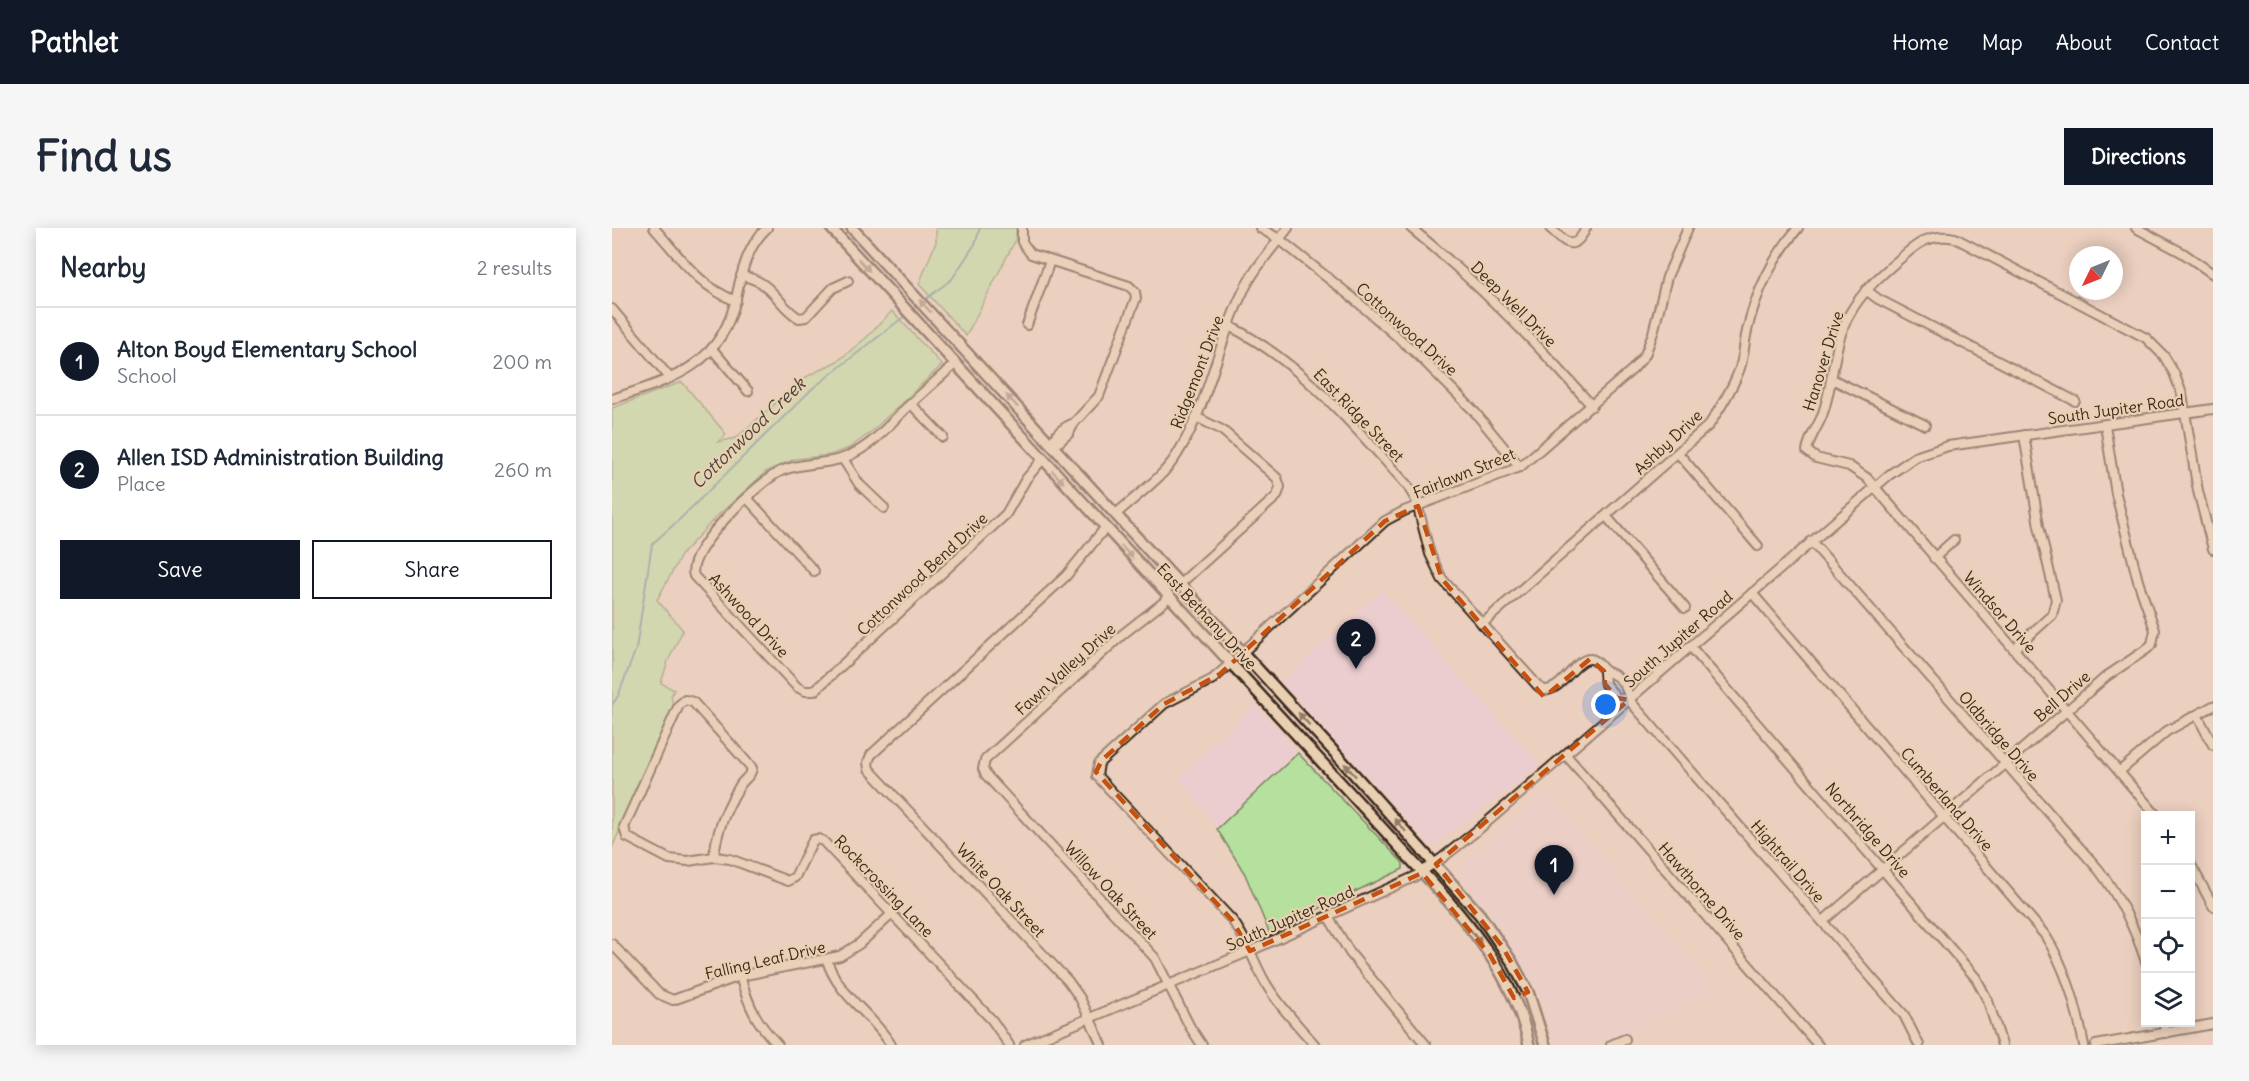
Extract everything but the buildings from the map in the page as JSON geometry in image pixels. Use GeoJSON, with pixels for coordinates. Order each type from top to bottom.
{"type":"FeatureCollection","features":[{"type":"Feature","properties":{"kind":"main road","name":"East Bethany Drive"},"geometry":{"type":"LineString","coordinates":[[831,228],[1422,872],[1490,955],[1514,998],[1529,1045]]}},
{"type":"Feature","properties":{"kind":"main road","name":"East Bethany Drive"},"geometry":{"type":"LineString","coordinates":[[852,228],[1243,652],[1480,915],[1502,946],[1528,992],[1545,1045]]}},
{"type":"Feature","properties":{"kind":"main road"},"geometry":{"type":"LineString","coordinates":[[1042,460],[1052,444]]}},
{"type":"Feature","properties":{"kind":"main road"},"geometry":{"type":"LineString","coordinates":[[1105,528],[1116,514]]}},
{"type":"Feature","properties":{"kind":"main road"},"geometry":{"type":"LineString","coordinates":[[1168,596],[1180,584]]}},
{"type":"Feature","properties":{"kind":"main road"},"geometry":{"type":"LineString","coordinates":[[1230,664],[1243,652]]}},
{"type":"Feature","properties":{"kind":"main road"},"geometry":{"type":"LineString","coordinates":[[1323,765],[1336,754]]}},
{"type":"Feature","properties":{"kind":"main road"},"geometry":{"type":"LineString","coordinates":[[1514,998],[1528,992]]}},
{"type":"Feature","properties":{"kind":"street"},"geometry":{"type":"LineString","coordinates":[[654,228],[704,285],[736,301]]}},
{"type":"Feature","properties":{"kind":"street"},"geometry":{"type":"LineString","coordinates":[[612,399],[670,378],[693,366],[712,349],[727,327],[747,256],[767,228]]}},
{"type":"Feature","properties":{"kind":"street"},"geometry":{"type":"LineString","coordinates":[[1022,228],[1021,238],[1031,254],[1129,286],[1135,292],[1136,298],[1099,396],[1074,423],[1054,437],[1052,444]]}},
{"type":"Feature","properties":{"kind":"street","name":"Cottonwood Drive"},"geometry":{"type":"LineString","coordinates":[[1260,228],[1279,239],[1353,298],[1417,354],[1473,410],[1520,467]]}},
{"type":"Feature","properties":{"kind":"street","name":"Ridgemont Drive"},"geometry":{"type":"LineString","coordinates":[[1116,514],[1167,468],[1179,453],[1196,417],[1244,289],[1288,228]]}},
{"type":"Feature","properties":{"kind":"street","name":"Deep Well Drive"},"geometry":{"type":"LineString","coordinates":[[1411,228],[1496,303],[1592,406]]}},
{"type":"Feature","properties":{"kind":"street"},"geometry":{"type":"LineString","coordinates":[[1550,228],[1564,242],[1569,243],[1579,240],[1586,228]]}},
{"type":"Feature","properties":{"kind":"street","name":"Fairlawn Street"},"geometry":{"type":"LineString","coordinates":[[1243,652],[1385,521],[1520,467],[1633,369],[1645,355],[1667,277],[1688,228]]}},
{"type":"Feature","properties":{"kind":"street","name":"Ashby Drive"},"geometry":{"type":"LineString","coordinates":[[1482,624],[1709,425],[1731,390],[1741,366],[1747,332],[1764,282],[1778,255],[1798,228]]}},
{"type":"Feature","properties":{"kind":"street"},"geometry":{"type":"LineString","coordinates":[[2136,228],[2183,253],[2213,274]]}},
{"type":"Feature","properties":{"kind":"street","name":"Hanover Drive"},"geometry":{"type":"LineString","coordinates":[[1807,451],[1808,440],[1822,416],[1839,344],[1849,315],[1866,290],[1919,242],[1933,237],[1955,238],[2146,338],[2170,366],[2182,394],[2198,491],[2213,549]]}},
{"type":"Feature","properties":{"kind":"street"},"geometry":{"type":"LineString","coordinates":[[1027,325],[1050,261]]}},
{"type":"Feature","properties":{"kind":"street"},"geometry":{"type":"LineString","coordinates":[[741,276],[748,277],[773,292],[795,317],[799,318],[806,317],[833,288],[848,281]]}},
{"type":"Feature","properties":{"kind":"street"},"geometry":{"type":"LineString","coordinates":[[1866,290],[1878,299],[2075,401]]}},
{"type":"Feature","properties":{"kind":"street"},"geometry":{"type":"LineString","coordinates":[[612,309],[670,378]]}},
{"type":"Feature","properties":{"kind":"street","name":"East Ridge Street"},"geometry":{"type":"LineString","coordinates":[[1230,326],[1256,339],[1327,398],[1407,485],[1414,494],[1436,568],[1450,590],[1544,690]]}},
{"type":"Feature","properties":{"kind":"street"},"geometry":{"type":"LineString","coordinates":[[712,349],[748,391]]}},
{"type":"Feature","properties":{"kind":"street","name":"Ashwood Drive"},"geometry":{"type":"LineString","coordinates":[[805,692],[797,687],[693,572],[693,565],[714,531],[769,479],[783,471],[843,459],[873,440],[955,364]]}},
{"type":"Feature","properties":{"kind":"street"},"geometry":{"type":"LineString","coordinates":[[1832,379],[1925,425]]}},
{"type":"Feature","properties":{"kind":"street"},"geometry":{"type":"LineString","coordinates":[[911,404],[943,437]]}},
{"type":"Feature","properties":{"kind":"street","name":"South Jupiter Road"},"geometry":{"type":"LineString","coordinates":[[1025,1045],[1250,951],[1435,864],[1566,755],[1901,465],[1923,454],[1948,446],[2213,409]]}},
{"type":"Feature","properties":{"kind":"street"},"geometry":{"type":"LineString","coordinates":[[1180,584],[1276,496],[1280,487],[1277,478],[1222,430],[1196,417]]}},
{"type":"Feature","properties":{"kind":"street","name":"Bell Drive"},"geometry":{"type":"LineString","coordinates":[[1823,921],[2117,668],[2147,649],[2154,637],[2154,623],[2138,581],[2116,494],[2105,425]]}},
{"type":"Feature","properties":{"kind":"street"},"geometry":{"type":"LineString","coordinates":[[2014,649],[2052,615],[2056,600],[2039,526],[2024,435]]}},
{"type":"Feature","properties":{"kind":"street","name":"Windsor Drive"},"geometry":{"type":"LineString","coordinates":[[1807,451],[1816,458],[1849,466],[1860,472],[2153,811]]}},
{"type":"Feature","properties":{"kind":"street"},"geometry":{"type":"LineString","coordinates":[[1678,453],[1758,546]]}},
{"type":"Feature","properties":{"kind":"street"},"geometry":{"type":"LineString","coordinates":[[843,459],[859,484],[884,508]]}},
{"type":"Feature","properties":{"kind":"street","name":"Cottonwood Bend Drive"},"geometry":{"type":"LineString","coordinates":[[805,692],[818,688],[1001,519],[1009,511],[1026,479],[1042,460]]}},
{"type":"Feature","properties":{"kind":"street"},"geometry":{"type":"LineString","coordinates":[[747,498],[814,571]]}},
{"type":"Feature","properties":{"kind":"street"},"geometry":{"type":"LineString","coordinates":[[1606,516],[1685,608]]}},
{"type":"Feature","properties":{"kind":"street","name":"White Oak Street"},"geometry":{"type":"LineString","coordinates":[[1102,1045],[1080,998],[1068,981],[870,769],[868,762],[871,755],[1066,576],[1105,528]]}},
{"type":"Feature","properties":{"kind":"street"},"geometry":{"type":"LineString","coordinates":[[1934,558],[1954,540]]}},
{"type":"Feature","properties":{"kind":"street","name":"Oldbridge Drive"},"geometry":{"type":"LineString","coordinates":[[1811,541],[2099,870],[2127,915],[2141,952]]}},
{"type":"Feature","properties":{"kind":"street","name":"Cumberland Drive"},"geometry":{"type":"LineString","coordinates":[[1752,593],[2045,935],[2064,968],[2072,990],[2084,1045]]}},
{"type":"Feature","properties":{"kind":"street","name":"Fawn Valley Drive"},"geometry":{"type":"LineString","coordinates":[[983,766],[985,760],[1077,675],[1123,634],[1159,607],[1168,596]]}},
{"type":"Feature","properties":{"kind":"street","name":"Northridge Drive"},"geometry":{"type":"LineString","coordinates":[[1690,646],[1976,978],[1988,1001],[2002,1045]]}},
{"type":"Feature","properties":{"kind":"street","name":"Hightrail Drive"},"geometry":{"type":"LineString","coordinates":[[1544,690],[1553,689],[1586,660],[1594,660],[1604,671],[1616,675],[1628,688],[1629,700],[1904,1015],[1919,1045]]}},
{"type":"Feature","properties":{"kind":"street"},"geometry":{"type":"LineString","coordinates":[[1230,664],[1213,679],[1164,704],[1102,760],[1096,772],[1099,780],[1232,920],[1242,934],[1273,995],[1315,1045]]}},
{"type":"Feature","properties":{"kind":"street","name":"Hightrail Drive"},"geometry":{"type":"LineString","coordinates":[[1604,671],[1605,684],[1617,698],[1629,700]]}},
{"type":"Feature","properties":{"kind":"street","name":"Rockcrossing Lane"},"geometry":{"type":"LineString","coordinates":[[714,857],[716,838],[739,787],[752,771],[749,763],[693,702],[685,700],[679,705],[624,827],[625,834],[669,859],[688,861],[714,857],[740,862],[788,881],[795,877],[810,844],[818,839],[823,841],[992,1020],[1009,1045]]}},
{"type":"Feature","properties":{"kind":"street"},"geometry":{"type":"LineString","coordinates":[[2120,771],[2167,731],[2213,706]]}},
{"type":"Feature","properties":{"kind":"street"},"geometry":{"type":"LineString","coordinates":[[2197,715],[2213,745]]}},
{"type":"Feature","properties":{"kind":"street","name":"Hawthorne Drive"},"geometry":{"type":"LineString","coordinates":[[1566,755],[1818,1045]]}},
{"type":"Feature","properties":{"kind":"street","name":"Willow Oak Street"},"geometry":{"type":"LineString","coordinates":[[983,766],[986,775],[1160,965],[1202,1045]]}},
{"type":"Feature","properties":{"kind":"street"},"geometry":{"type":"LineString","coordinates":[[2191,865],[2213,906]]}},
{"type":"Feature","properties":{"kind":"street","name":"Falling Leaf Drive"},"geometry":{"type":"LineString","coordinates":[[612,944],[659,994],[668,999],[678,999],[740,976],[827,960],[854,948],[892,914]]}},
{"type":"Feature","properties":{"kind":"street"},"geometry":{"type":"LineString","coordinates":[[1328,916],[1350,953],[1426,1045]]}},
{"type":"Feature","properties":{"kind":"street"},"geometry":{"type":"LineString","coordinates":[[827,960],[841,988],[879,1028],[891,1045]]}},
{"type":"Feature","properties":{"kind":"street"},"geometry":{"type":"LineString","coordinates":[[740,976],[756,1021],[774,1044]]}},
{"type":"Feature","properties":{"kind":"street"},"geometry":{"type":"LineString","coordinates":[[2096,1045],[2213,1024]]}},
{"type":"Feature","properties":{"kind":"street"},"geometry":{"type":"LineString","coordinates":[[2164,1027],[2166,1033]]}},
{"type":"Feature","properties":{"kind":"street"},"geometry":{"type":"LineString","coordinates":[[1611,1045],[1625,1039]]}},
{"type":"Feature","properties":{"kind":"highlighted area"},"geometry":{"type":"Polygon","coordinates":[[[1418,506],[1442,579],[1544,697],[1590,659],[1604,671],[1605,684],[1617,698],[1629,700],[1436,864],[1502,946],[1528,992],[1514,998],[1490,955],[1422,873],[1250,951],[1232,920],[1096,772],[1102,760],[1164,704],[1220,674],[1385,521],[1418,506]]]}},
{"type":"Feature","properties":{"kind":"shaded area"},"geometry":{"type":"Polygon","coordinates":[[[1382,590],[1540,765],[1433,846],[1281,682],[1382,590]]]}},
{"type":"Feature","properties":{"kind":"shaded area"},"geometry":{"type":"Polygon","coordinates":[[[1255,704],[1298,753],[1217,829],[1179,778],[1255,704]]]}},
{"type":"Feature","properties":{"kind":"shaded area"},"geometry":{"type":"Polygon","coordinates":[[[1544,790],[1717,992],[1597,1045],[1553,1045],[1544,1010],[1526,973],[1495,920],[1455,869],[1544,790]]]}},
{"type":"Feature","properties":{"kind":"green space"},"geometry":{"type":"Polygon","coordinates":[[[936,228],[1016,228],[1016,239],[966,336],[919,284],[936,242],[936,228]]]}},
{"type":"Feature","properties":{"kind":"green space"},"geometry":{"type":"Polygon","coordinates":[[[892,311],[942,365],[870,433],[849,448],[830,455],[795,459],[767,471],[714,519],[682,554],[657,600],[683,630],[668,661],[661,683],[674,690],[671,696],[674,707],[612,848],[612,408],[682,382],[726,434],[718,442],[736,438],[804,378],[839,360],[866,338],[892,311]]]}},
{"type":"Feature","properties":{"kind":"green space"},"geometry":{"type":"Polygon","coordinates":[[[1298,753],[1403,863],[1403,869],[1269,932],[1245,874],[1217,829],[1298,753]]]}},
{"type":"Feature","properties":{"kind":"waterway","name":"Cottonwood Creek"},"geometry":{"type":"LineString","coordinates":[[922,302],[952,279],[975,244],[980,228]]}},
{"type":"Feature","properties":{"kind":"waterway","name":"Cottonwood Creek"},"geometry":{"type":"LineString","coordinates":[[612,705],[618,696],[636,649],[652,544],[813,388],[906,315]]}},
{"type":"Feature","properties":{"kind":"place","name":"Allen ISD Administration Building"},"geometry":{"type":"Point","coordinates":[1356,669]}},
{"type":"Feature","properties":{"kind":"place","name":"Alton Boyd Elementary School"},"geometry":{"type":"Point","coordinates":[1554,895]}}]}
